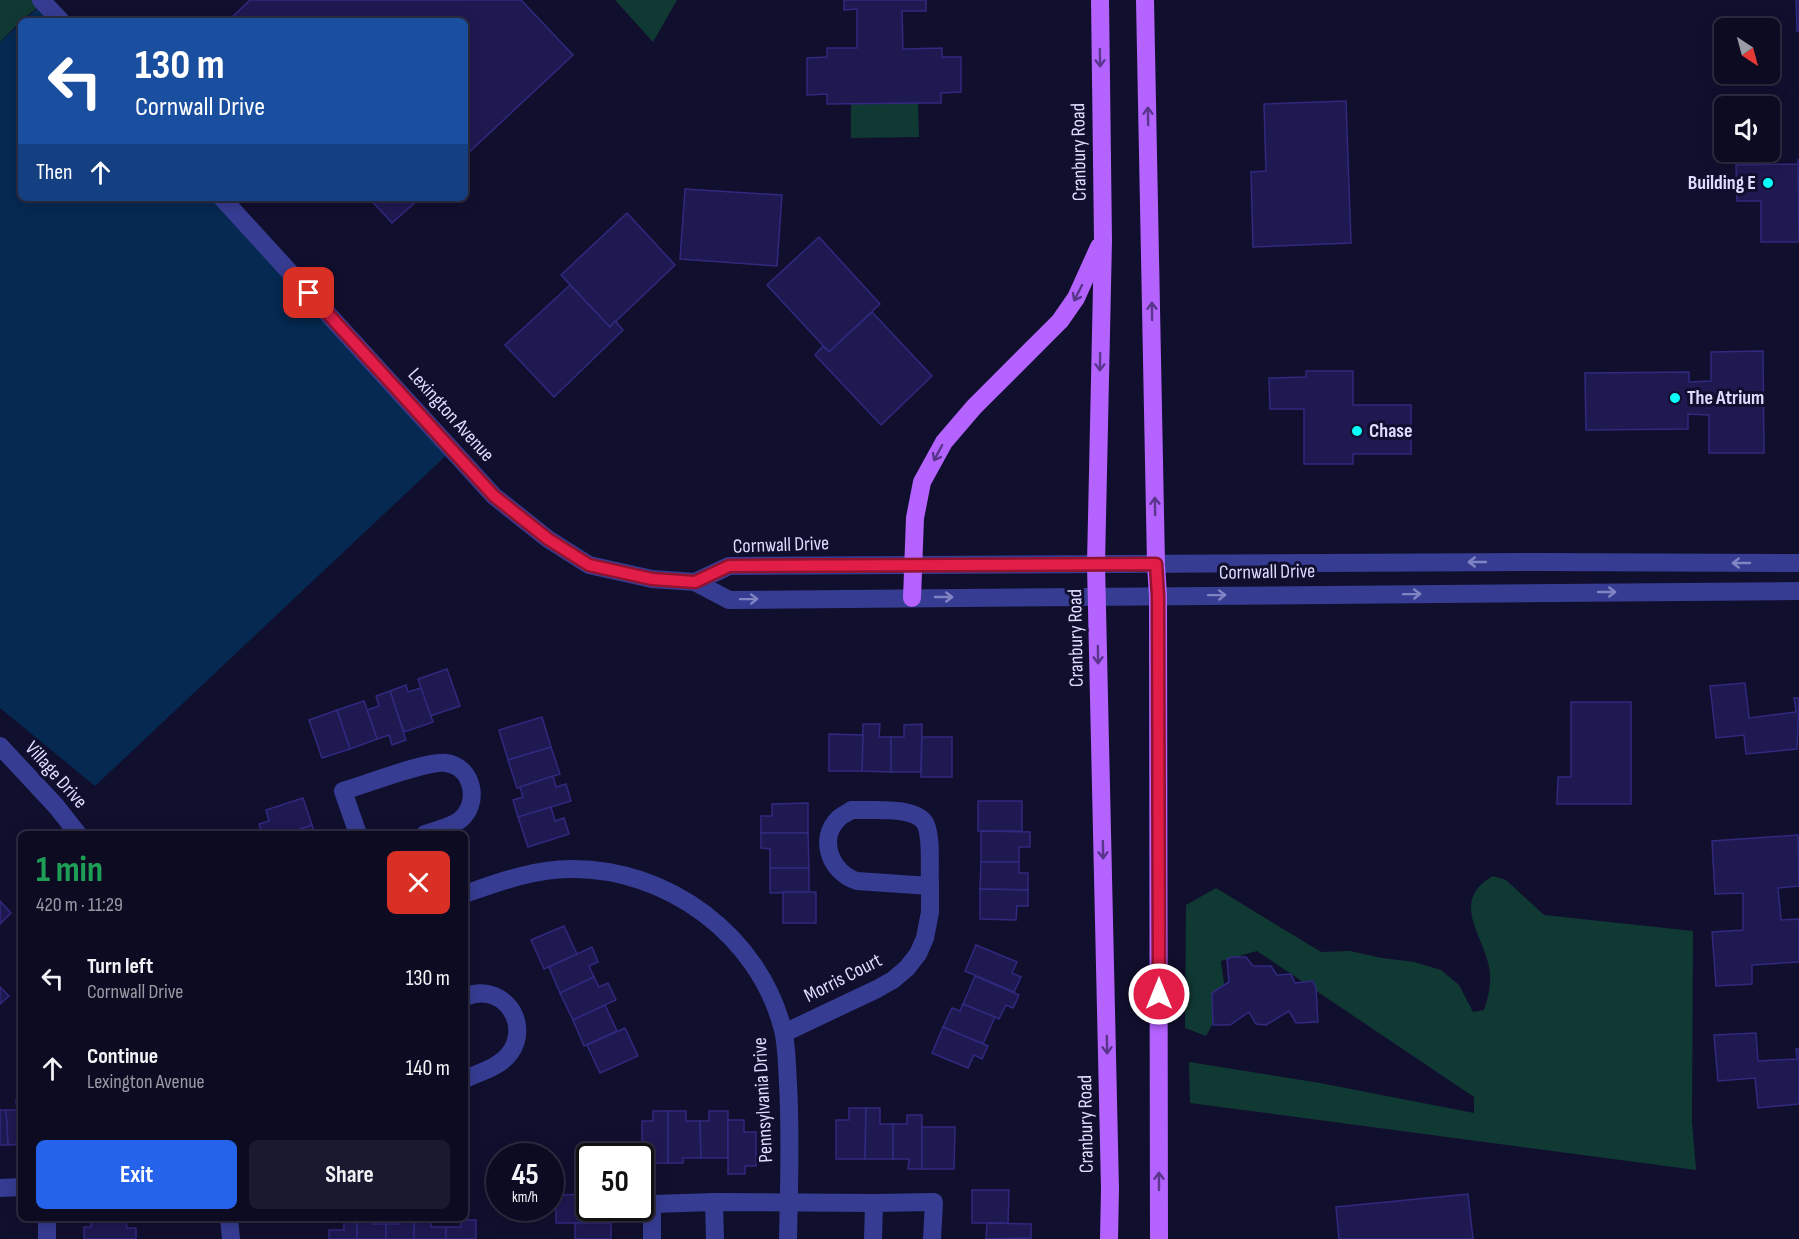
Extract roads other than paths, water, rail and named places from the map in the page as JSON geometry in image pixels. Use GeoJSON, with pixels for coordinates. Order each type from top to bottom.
{"type":"FeatureCollection","features":[{"type":"Feature","properties":{"kind":"main road","name":"Cranbury Road"},"geometry":{"type":"LineString","coordinates":[[1100,0],[1103,240],[1096,564],[1110,1165],[1109,1239]]}},
{"type":"Feature","properties":{"kind":"main road"},"geometry":{"type":"LineString","coordinates":[[1145,0],[1158,596],[1159,1239]]}},
{"type":"Feature","properties":{"kind":"main road"},"geometry":{"type":"LineString","coordinates":[[912,598],[915,518],[922,482],[944,442],[974,407],[1060,321],[1076,298],[1103,240]]}},
{"type":"Feature","properties":{"kind":"street"},"geometry":{"type":"LineString","coordinates":[[41,0],[58,18]]}},
{"type":"Feature","properties":{"kind":"street","name":"Lexington Avenue"},"geometry":{"type":"LineString","coordinates":[[225,201],[494,496],[548,539],[589,565],[652,579],[695,582]]}},
{"type":"Feature","properties":{"kind":"street","name":"Cornwall Drive"},"geometry":{"type":"LineString","coordinates":[[695,582],[729,566],[1799,563]]}},
{"type":"Feature","properties":{"kind":"street","name":"Cornwall Drive"},"geometry":{"type":"LineString","coordinates":[[695,582],[729,600],[1799,591]]}},
{"type":"Feature","properties":{"kind":"street","name":"Village Drive"},"geometry":{"type":"LineString","coordinates":[[0,746],[56,806],[76,831]]}},
{"type":"Feature","properties":{"kind":"street"},"geometry":{"type":"LineString","coordinates":[[357,831],[343,791],[430,764],[446,762],[459,767],[468,777],[472,790],[471,803],[467,813],[458,822],[433,831]]}},
{"type":"Feature","properties":{"kind":"street","name":"Morris Court"},"geometry":{"type":"LineString","coordinates":[[783,1033],[893,980],[918,954],[925,938],[930,912],[930,885],[928,836],[926,824],[919,816],[910,812],[852,810],[839,818],[830,831],[828,842],[830,857],[837,870],[850,878],[930,885]]}},
{"type":"Feature","properties":{"kind":"street","name":"Pennsylvania Drive"},"geometry":{"type":"LineString","coordinates":[[468,893],[525,874],[569,869],[615,873],[658,886],[698,908],[732,938],[770,994],[783,1033],[789,1108],[788,1239]]}},
{"type":"Feature","properties":{"kind":"street"},"geometry":{"type":"LineString","coordinates":[[468,996],[476,992],[492,994],[503,1000],[514,1015],[518,1032],[509,1055],[499,1064],[468,1078]]}},
{"type":"Feature","properties":{"kind":"street"},"geometry":{"type":"LineString","coordinates":[[0,1188],[18,1187]]}},
{"type":"Feature","properties":{"kind":"street"},"geometry":{"type":"LineString","coordinates":[[714,1202],[715,1239]]}},
{"type":"Feature","properties":{"kind":"street"},"geometry":{"type":"LineString","coordinates":[[652,1239],[652,1204],[934,1202],[932,1239]]}},
{"type":"Feature","properties":{"kind":"street"},"geometry":{"type":"LineString","coordinates":[[873,1239],[874,1203]]}},
{"type":"Feature","properties":{"kind":"street"},"geometry":{"type":"LineString","coordinates":[[46,1239],[47,1221]]}},
{"type":"Feature","properties":{"kind":"street"},"geometry":{"type":"LineString","coordinates":[[229,1221],[231,1239]]}},
{"type":"Feature","properties":{"kind":"water"},"geometry":{"type":"Polygon","coordinates":[[[44,2],[58,18],[26,18],[44,2]]]}},
{"type":"Feature","properties":{"kind":"water"},"geometry":{"type":"Polygon","coordinates":[[[18,26],[18,201],[225,201],[452,450],[95,786],[0,708],[0,42],[18,26]]]}},
{"type":"Feature","properties":{"kind":"place","name":"Building E"},"geometry":{"type":"Point","coordinates":[1768,183]}},
{"type":"Feature","properties":{"kind":"place","name":"The Atrium"},"geometry":{"type":"Point","coordinates":[1675,398]}},
{"type":"Feature","properties":{"kind":"place","name":"Chase"},"geometry":{"type":"Point","coordinates":[1357,431]}}]}
